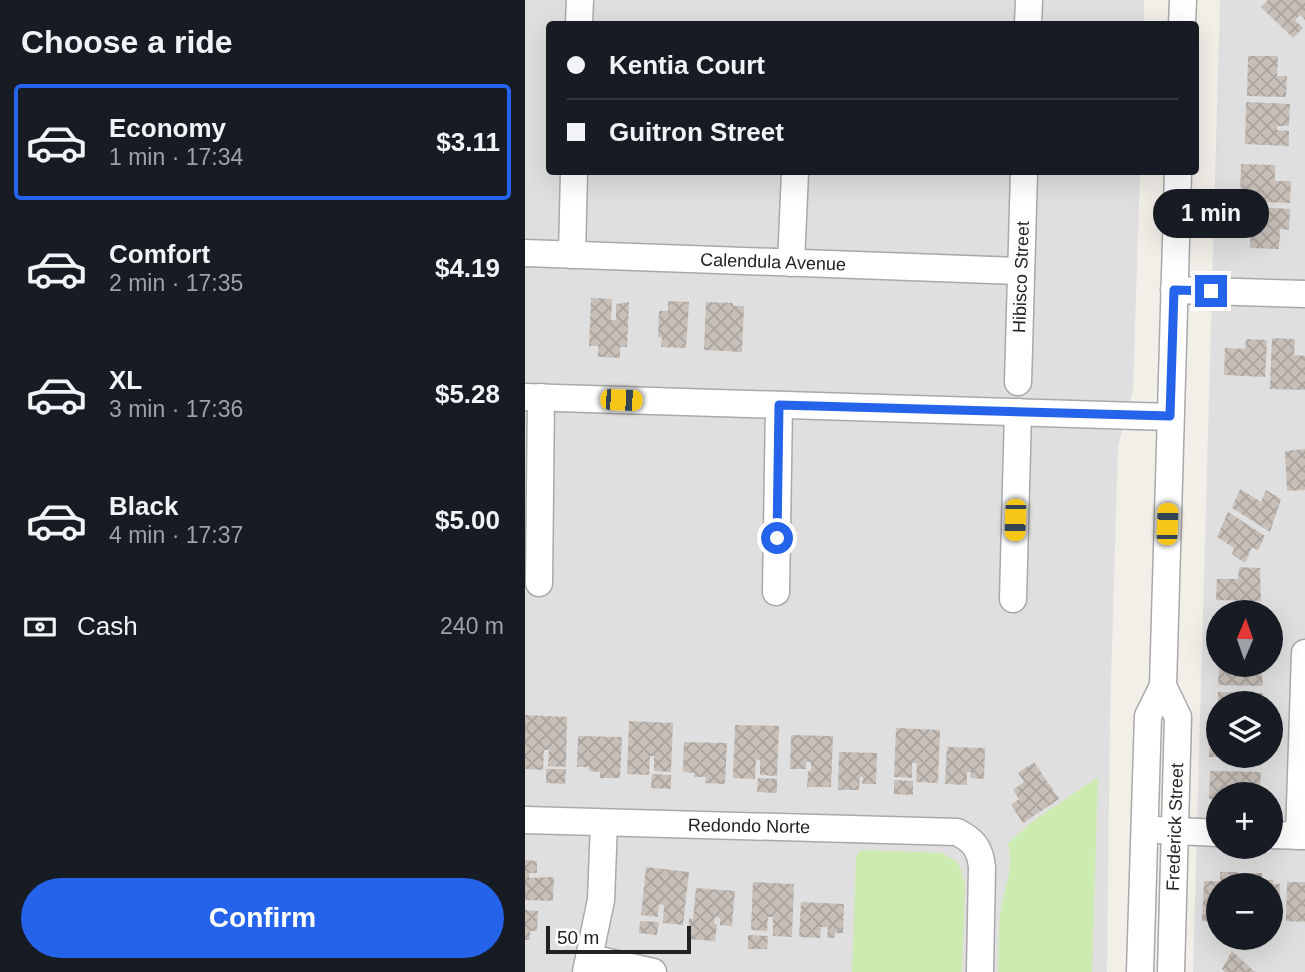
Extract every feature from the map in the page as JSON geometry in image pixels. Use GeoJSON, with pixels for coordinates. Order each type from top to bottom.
{"type":"FeatureCollection","features":[{"type":"Feature","properties":{"kind":"street"},"geometry":{"type":"LineString","coordinates":[[579,21],[580,0]]}},
{"type":"Feature","properties":{"kind":"street"},"geometry":{"type":"LineString","coordinates":[[1028,21],[1029,0]]}},
{"type":"Feature","properties":{"kind":"street"},"geometry":{"type":"LineString","coordinates":[[1182,21],[1183,0]]}},
{"type":"Feature","properties":{"kind":"street"},"geometry":{"type":"LineString","coordinates":[[572,255],[575,175]]}},
{"type":"Feature","properties":{"kind":"street"},"geometry":{"type":"LineString","coordinates":[[792,262],[795,175]]}},
{"type":"Feature","properties":{"kind":"street","name":"Hibisco Street"},"geometry":{"type":"LineString","coordinates":[[1018,382],[1024,175]]}},
{"type":"Feature","properties":{"kind":"street","name":"Frederick Street"},"geometry":{"type":"LineString","coordinates":[[1140,972],[1148,716],[1163,686],[1178,175]]}},
{"type":"Feature","properties":{"kind":"street","name":"Calendula Avenue"},"geometry":{"type":"LineString","coordinates":[[525,253],[1021,271]]}},
{"type":"Feature","properties":{"kind":"street"},"geometry":{"type":"LineString","coordinates":[[1174,290],[1305,295]]}},
{"type":"Feature","properties":{"kind":"street"},"geometry":{"type":"LineString","coordinates":[[539,583],[533,397],[1170,416]]}},
{"type":"Feature","properties":{"kind":"street"},"geometry":{"type":"LineString","coordinates":[[776,592],[779,405]]}},
{"type":"Feature","properties":{"kind":"street"},"geometry":{"type":"LineString","coordinates":[[1013,599],[1018,412]]}},
{"type":"Feature","properties":{"kind":"street"},"geometry":{"type":"LineString","coordinates":[[1283,835],[1302,836],[1305,653]]}},
{"type":"Feature","properties":{"kind":"street","name":"Frederick Street"},"geometry":{"type":"LineString","coordinates":[[1163,686],[1178,717],[1171,972]]}},
{"type":"Feature","properties":{"kind":"street","name":"Redondo Norte"},"geometry":{"type":"LineString","coordinates":[[525,820],[957,832],[971,839],[980,852],[982,867],[979,972]]}},
{"type":"Feature","properties":{"kind":"street"},"geometry":{"type":"LineString","coordinates":[[604,823],[601,900],[588,965],[653,972]]}},
{"type":"Feature","properties":{"kind":"street"},"geometry":{"type":"LineString","coordinates":[[1145,830],[1206,832]]}},
{"type":"Feature","properties":{"kind":"shaded area"},"geometry":{"type":"Polygon","coordinates":[[[525,0],[1144,0],[1144,21],[546,21],[546,175],[1140,175],[1133,391],[1118,446],[1110,716],[1107,972],[525,972],[525,0]]]}},
{"type":"Feature","properties":{"kind":"shaded area"},"geometry":{"type":"Polygon","coordinates":[[[1220,0],[1305,0],[1305,972],[1193,972],[1220,0]]]}},
{"type":"Feature","properties":{"kind":"green space"},"geometry":{"type":"Polygon","coordinates":[[[1098,777],[1092,972],[998,972],[1001,905],[1010,863],[1008,843],[1030,823],[1098,777]]]}},
{"type":"Feature","properties":{"kind":"green space"},"geometry":{"type":"Polygon","coordinates":[[[861,850],[942,853],[957,862],[965,885],[962,972],[852,972],[856,857],[861,850]]]}},
{"type":"Feature","properties":{"kind":"building"},"geometry":{"type":"Polygon","coordinates":[[[1268,0],[1305,0],[1305,20],[1300,15],[1295,20],[1303,28],[1293,38],[1261,7],[1268,0]]]}},
{"type":"Feature","properties":{"kind":"building"},"geometry":{"type":"Polygon","coordinates":[[[1248,56],[1278,56],[1277,76],[1287,76],[1286,97],[1247,96],[1248,56]]]}},
{"type":"Feature","properties":{"kind":"building"},"geometry":{"type":"Polygon","coordinates":[[[1246,102],[1290,104],[1289,126],[1277,126],[1277,130],[1289,131],[1289,146],[1245,144],[1246,102]]]}},
{"type":"Feature","properties":{"kind":"building"},"geometry":{"type":"Polygon","coordinates":[[[1241,164],[1275,165],[1275,181],[1291,181],[1290,203],[1240,201],[1241,164]]]}},
{"type":"Feature","properties":{"kind":"building"},"geometry":{"type":"Polygon","coordinates":[[[1251,207],[1290,209],[1289,230],[1280,229],[1279,249],[1250,248],[1251,207]]]}},
{"type":"Feature","properties":{"kind":"building"},"geometry":{"type":"Polygon","coordinates":[[[591,298],[612,299],[611,320],[616,320],[616,304],[629,302],[627,347],[620,347],[620,358],[598,357],[598,346],[589,346],[591,298]]]}},
{"type":"Feature","properties":{"kind":"building"},"geometry":{"type":"Polygon","coordinates":[[[668,301],[689,302],[686,348],[661,347],[662,337],[658,337],[659,311],[668,311],[668,301]]]}},
{"type":"Feature","properties":{"kind":"building"},"geometry":{"type":"Polygon","coordinates":[[[706,302],[744,306],[742,352],[704,350],[706,302]]]}},
{"type":"Feature","properties":{"kind":"building"},"geometry":{"type":"Polygon","coordinates":[[[1272,338],[1295,339],[1294,355],[1305,356],[1305,390],[1270,389],[1272,338]]]}},
{"type":"Feature","properties":{"kind":"building"},"geometry":{"type":"Polygon","coordinates":[[[1246,339],[1267,340],[1265,377],[1224,375],[1225,348],[1245,349],[1246,339]]]}},
{"type":"Feature","properties":{"kind":"building"},"geometry":{"type":"Polygon","coordinates":[[[1305,449],[1305,490],[1287,491],[1285,451],[1305,449]]]}},
{"type":"Feature","properties":{"kind":"building"},"geometry":{"type":"Polygon","coordinates":[[[1240,489],[1261,502],[1266,490],[1281,499],[1270,532],[1232,508],[1240,489]]]}},
{"type":"Feature","properties":{"kind":"building"},"geometry":{"type":"Polygon","coordinates":[[[1228,512],[1265,536],[1258,550],[1252,547],[1245,563],[1232,554],[1234,548],[1217,537],[1228,512]]]}},
{"type":"Feature","properties":{"kind":"building"},"geometry":{"type":"Polygon","coordinates":[[[1239,567],[1260,568],[1261,600],[1216,600],[1217,579],[1238,579],[1239,567]]]}},
{"type":"Feature","properties":{"kind":"building"},"geometry":{"type":"Polygon","coordinates":[[[1218,677],[1262,677],[1263,686],[1218,685],[1218,677]]]}},
{"type":"Feature","properties":{"kind":"building"},"geometry":{"type":"Polygon","coordinates":[[[525,715],[567,717],[566,767],[548,766],[549,750],[544,750],[543,770],[525,769],[525,715]]]}},
{"type":"Feature","properties":{"kind":"building"},"geometry":{"type":"Polygon","coordinates":[[[629,721],[673,723],[671,772],[654,771],[654,756],[650,756],[649,775],[627,774],[629,721]]]}},
{"type":"Feature","properties":{"kind":"building"},"geometry":{"type":"Polygon","coordinates":[[[735,725],[779,726],[777,776],[760,775],[760,760],[756,759],[755,779],[733,778],[735,725]]]}},
{"type":"Feature","properties":{"kind":"building"},"geometry":{"type":"Polygon","coordinates":[[[896,728],[940,730],[938,783],[916,782],[917,763],[912,763],[912,778],[894,777],[896,728]]]}},
{"type":"Feature","properties":{"kind":"building"},"geometry":{"type":"Polygon","coordinates":[[[791,735],[833,736],[831,787],[807,787],[811,762],[806,762],[806,769],[790,769],[791,735]]]}},
{"type":"Feature","properties":{"kind":"building"},"geometry":{"type":"Polygon","coordinates":[[[578,736],[622,737],[620,778],[600,778],[600,772],[589,771],[589,767],[577,767],[578,736]]]}},
{"type":"Feature","properties":{"kind":"building"},"geometry":{"type":"Polygon","coordinates":[[[684,742],[727,743],[725,784],[705,783],[706,777],[694,777],[694,773],[683,772],[684,742]]]}},
{"type":"Feature","properties":{"kind":"building"},"geometry":{"type":"Polygon","coordinates":[[[947,747],[985,748],[984,779],[970,778],[971,772],[967,772],[967,785],[945,784],[947,747]]]}},
{"type":"Feature","properties":{"kind":"building"},"geometry":{"type":"Polygon","coordinates":[[[839,752],[877,753],[876,784],[862,784],[863,777],[860,777],[859,790],[838,790],[839,752]]]}},
{"type":"Feature","properties":{"kind":"building"},"geometry":{"type":"Polygon","coordinates":[[[1034,762],[1059,799],[1023,823],[1011,805],[1019,799],[1013,790],[1024,782],[1018,773],[1034,762]]]}},
{"type":"Feature","properties":{"kind":"building"},"geometry":{"type":"Polygon","coordinates":[[[546,769],[566,769],[565,784],[546,783],[546,769]]]}},
{"type":"Feature","properties":{"kind":"building"},"geometry":{"type":"Polygon","coordinates":[[[1210,771],[1261,772],[1260,782],[1210,782],[1210,771]]]}},
{"type":"Feature","properties":{"kind":"building"},"geometry":{"type":"Polygon","coordinates":[[[652,774],[671,775],[671,789],[651,788],[652,774]]]}},
{"type":"Feature","properties":{"kind":"building"},"geometry":{"type":"Polygon","coordinates":[[[758,778],[777,779],[777,793],[757,792],[758,778]]]}},
{"type":"Feature","properties":{"kind":"building"},"geometry":{"type":"Polygon","coordinates":[[[894,780],[913,781],[913,795],[894,794],[894,780]]]}},
{"type":"Feature","properties":{"kind":"building"},"geometry":{"type":"Polygon","coordinates":[[[525,860],[537,861],[537,873],[529,873],[529,878],[554,877],[553,901],[525,900],[525,860]]]}},
{"type":"Feature","properties":{"kind":"building"},"geometry":{"type":"Polygon","coordinates":[[[646,867],[689,872],[683,925],[663,923],[664,905],[659,904],[658,917],[641,915],[646,867]]]}},
{"type":"Feature","properties":{"kind":"building"},"geometry":{"type":"Polygon","coordinates":[[[1206,881],[1206,921],[1202,921],[1206,881]]]}},
{"type":"Feature","properties":{"kind":"building"},"geometry":{"type":"Polygon","coordinates":[[[753,882],[794,884],[792,937],[773,936],[773,917],[768,917],[767,931],[751,930],[753,882]]]}},
{"type":"Feature","properties":{"kind":"building"},"geometry":{"type":"Polygon","coordinates":[[[1287,882],[1305,882],[1305,922],[1286,921],[1287,882]]]}},
{"type":"Feature","properties":{"kind":"building"},"geometry":{"type":"Polygon","coordinates":[[[696,888],[735,891],[732,926],[720,925],[720,918],[715,917],[715,941],[688,939],[689,918],[693,919],[696,888]]]}},
{"type":"Feature","properties":{"kind":"building"},"geometry":{"type":"Polygon","coordinates":[[[801,902],[844,904],[843,933],[835,933],[834,938],[827,938],[828,927],[821,927],[820,938],[799,937],[801,902]]]}},
{"type":"Feature","properties":{"kind":"building"},"geometry":{"type":"Polygon","coordinates":[[[525,910],[538,911],[537,931],[530,931],[530,940],[525,940],[525,910]]]}},
{"type":"Feature","properties":{"kind":"building"},"geometry":{"type":"Polygon","coordinates":[[[640,921],[659,922],[657,935],[639,933],[640,921]]]}},
{"type":"Feature","properties":{"kind":"building"},"geometry":{"type":"Polygon","coordinates":[[[748,935],[768,936],[767,949],[748,949],[748,935]]]}},
{"type":"Feature","properties":{"kind":"building"},"geometry":{"type":"Polygon","coordinates":[[[1232,951],[1255,972],[1225,972],[1222,969],[1232,951]]]}},
{"type":"Feature","properties":{"kind":"route"},"geometry":{"type":"LineString","coordinates":[[777,538],[779,405],[1170,416],[1174,290],[1211,291]]}}]}
